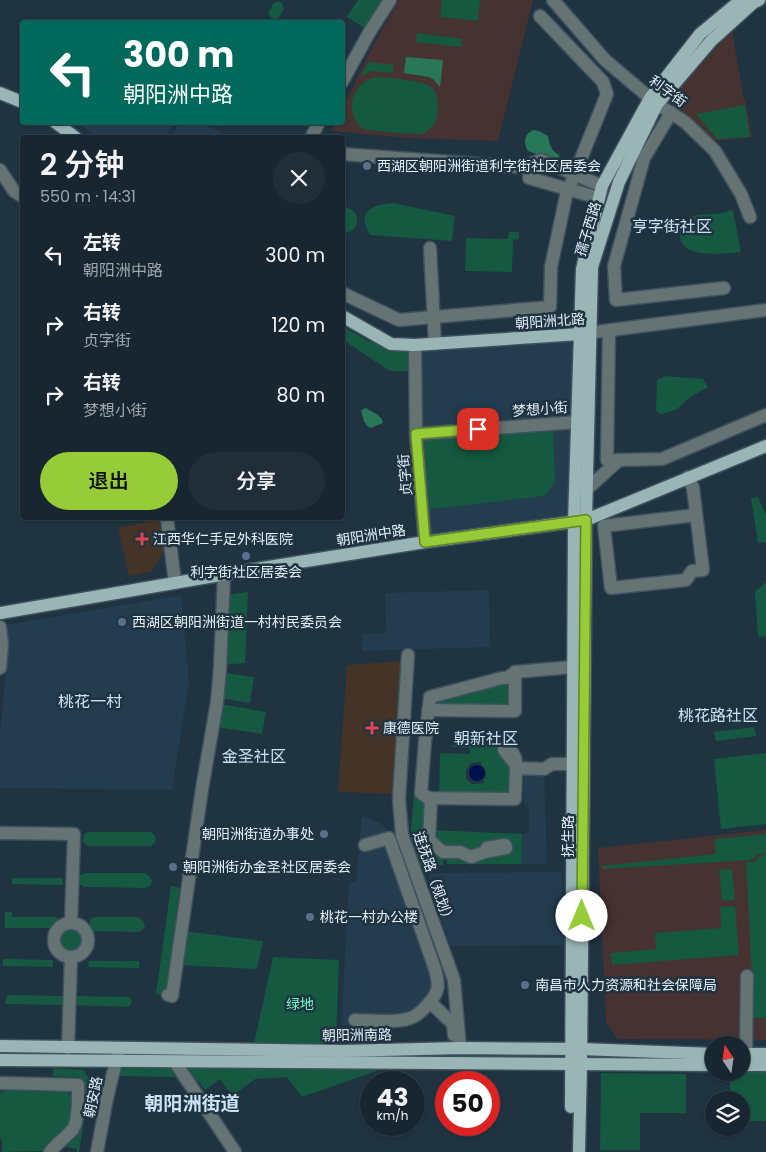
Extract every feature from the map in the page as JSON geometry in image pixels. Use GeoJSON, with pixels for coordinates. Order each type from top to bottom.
{"type":"FeatureCollection","features":[{"type":"Feature","properties":{"kind":"main road","name":"孺子西路"},"geometry":{"type":"LineString","coordinates":[[580,521],[586,490],[586,334],[582,269],[600,192],[653,101],[700,34],[741,0]]}},
{"type":"Feature","properties":{"kind":"main road","name":"孺子西路"},"geometry":{"type":"LineString","coordinates":[[580,521],[577,422],[592,268],[619,182],[653,101],[711,41],[753,3],[759,0]]}},
{"type":"Feature","properties":{"kind":"main road"},"geometry":{"type":"LineString","coordinates":[[0,93],[20,101]]}},
{"type":"Feature","properties":{"kind":"main road"},"geometry":{"type":"LineString","coordinates":[[59,125],[72,135]]}},
{"type":"Feature","properties":{"kind":"main road","name":"朝阳洲北路"},"geometry":{"type":"LineString","coordinates":[[345,318],[392,344],[415,345],[586,334]]}},
{"type":"Feature","properties":{"kind":"main road","name":"朝阳洲中路"},"geometry":{"type":"LineString","coordinates":[[0,613],[224,574],[425,542],[580,521],[766,446]]}},
{"type":"Feature","properties":{"kind":"main road","name":"抚生路"},"geometry":{"type":"LineString","coordinates":[[576,1049],[573,667],[580,521]]}},
{"type":"Feature","properties":{"kind":"main road","name":"抚生路"},"geometry":{"type":"LineString","coordinates":[[579,1152],[576,1049],[580,521]]}},
{"type":"Feature","properties":{"kind":"main road","name":"朝阳洲南路"},"geometry":{"type":"LineString","coordinates":[[0,1046],[68,1048],[175,1062],[705,1065]]}},
{"type":"Feature","properties":{"kind":"main road","name":"朝阳洲南路"},"geometry":{"type":"LineString","coordinates":[[0,1060],[118,1055],[343,1052],[458,1048],[576,1049],[705,1054]]}},
{"type":"Feature","properties":{"kind":"main road"},"geometry":{"type":"LineString","coordinates":[[750,1057],[766,1054]]}},
{"type":"Feature","properties":{"kind":"main road"},"geometry":{"type":"LineString","coordinates":[[750,1060],[766,1065]]}},
{"type":"Feature","properties":{"kind":"main road","name":"抚生路"},"geometry":{"type":"LineString","coordinates":[[571,1152],[576,1064]]}},
{"type":"Feature","properties":{"kind":"street"},"geometry":{"type":"LineString","coordinates":[[345,77],[390,0]]}},
{"type":"Feature","properties":{"kind":"street","name":"利字街"},"geometry":{"type":"LineString","coordinates":[[553,0],[605,60],[653,101],[685,122],[715,151],[740,194],[750,217]]}},
{"type":"Feature","properties":{"kind":"street"},"geometry":{"type":"LineString","coordinates":[[345,294],[399,320],[550,307],[551,267],[566,196],[607,94],[603,82],[540,16]]}},
{"type":"Feature","properties":{"kind":"street"},"geometry":{"type":"LineString","coordinates":[[671,113],[644,158],[614,266],[616,300],[724,288]]}},
{"type":"Feature","properties":{"kind":"street"},"geometry":{"type":"LineString","coordinates":[[345,154],[532,168]]}},
{"type":"Feature","properties":{"kind":"street"},"geometry":{"type":"LineString","coordinates":[[541,160],[575,174],[600,192],[568,189],[529,178],[533,163],[541,160]]}},
{"type":"Feature","properties":{"kind":"street"},"geometry":{"type":"LineString","coordinates":[[0,170],[14,191],[20,195]]}},
{"type":"Feature","properties":{"kind":"street"},"geometry":{"type":"LineString","coordinates":[[430,248],[434,344]]}},
{"type":"Feature","properties":{"kind":"street","name":"朝阳洲北路"},"geometry":{"type":"LineString","coordinates":[[586,334],[766,310]]}},
{"type":"Feature","properties":{"kind":"street"},"geometry":{"type":"LineString","coordinates":[[609,331],[606,460],[662,459],[766,414]]}},
{"type":"Feature","properties":{"kind":"street","name":"贞字街"},"geometry":{"type":"LineString","coordinates":[[415,345],[416,434],[425,542]]}},
{"type":"Feature","properties":{"kind":"street","name":"梦想小街"},"geometry":{"type":"LineString","coordinates":[[416,434],[577,422]]}},
{"type":"Feature","properties":{"kind":"street"},"geometry":{"type":"LineString","coordinates":[[586,490],[618,460]]}},
{"type":"Feature","properties":{"kind":"street"},"geometry":{"type":"LineString","coordinates":[[688,477],[693,488],[703,570],[692,572],[686,580],[611,588],[604,526],[696,516]]}},
{"type":"Feature","properties":{"kind":"street"},"geometry":{"type":"LineString","coordinates":[[167,520],[175,583]]}},
{"type":"Feature","properties":{"kind":"street"},"geometry":{"type":"LineString","coordinates":[[217,702],[212,702],[168,995],[172,996],[202,788],[217,702],[224,574]]}},
{"type":"Feature","properties":{"kind":"street"},"geometry":{"type":"LineString","coordinates":[[0,627],[2,645],[0,668]]}},
{"type":"Feature","properties":{"kind":"street","name":"连抚路（规划）"},"geometry":{"type":"LineString","coordinates":[[408,655],[399,799],[402,835],[454,980],[458,1048]]}},
{"type":"Feature","properties":{"kind":"street"},"geometry":{"type":"LineString","coordinates":[[573,667],[508,676],[430,697],[421,793],[428,798],[515,799],[516,767],[544,769],[552,764],[573,764]]}},
{"type":"Feature","properties":{"kind":"street"},"geometry":{"type":"LineString","coordinates":[[428,710],[514,711],[508,676]]}},
{"type":"Feature","properties":{"kind":"street"},"geometry":{"type":"LineString","coordinates":[[431,798],[429,840],[443,852],[460,852],[471,857],[485,852]]}},
{"type":"Feature","properties":{"kind":"street"},"geometry":{"type":"LineString","coordinates":[[0,833],[74,834],[71,924]]}},
{"type":"Feature","properties":{"kind":"street"},"geometry":{"type":"LineString","coordinates":[[355,1020],[397,1020],[413,1017],[430,1002],[436,992],[438,983],[435,968],[389,838],[365,845]]}},
{"type":"Feature","properties":{"kind":"street"},"geometry":{"type":"LineString","coordinates":[[71,924],[83,928],[88,938],[85,949],[76,956],[71,957],[60,953],[54,939],[58,929],[71,924]]}},
{"type":"Feature","properties":{"kind":"street"},"geometry":{"type":"LineString","coordinates":[[68,1048],[71,957]]}},
{"type":"Feature","properties":{"kind":"street"},"geometry":{"type":"LineString","coordinates":[[744,1036],[747,976]]}},
{"type":"Feature","properties":{"kind":"street"},"geometry":{"type":"LineString","coordinates":[[430,1002],[453,1024],[458,1048]]}},
{"type":"Feature","properties":{"kind":"street","name":"朝安路"},"geometry":{"type":"LineString","coordinates":[[97,1152],[107,1098],[118,1055]]}},
{"type":"Feature","properties":{"kind":"street"},"geometry":{"type":"LineString","coordinates":[[175,1062],[235,1152]]}},
{"type":"Feature","properties":{"kind":"street"},"geometry":{"type":"LineString","coordinates":[[0,1083],[78,1085],[76,1123],[50,1152]]}},
{"type":"Feature","properties":{"kind":"shaded area"},"geometry":{"type":"Polygon","coordinates":[[[399,0],[533,0],[498,141],[410,138],[331,131],[334,125],[345,125],[345,104],[369,53],[399,0]]]}},
{"type":"Feature","properties":{"kind":"shaded area"},"geometry":{"type":"Polygon","coordinates":[[[732,30],[752,137],[714,141],[689,118],[666,103],[732,30]]]}},
{"type":"Feature","properties":{"kind":"shaded area"},"geometry":{"type":"Polygon","coordinates":[[[80,125],[173,125],[167,135],[95,135],[80,125]]]}},
{"type":"Feature","properties":{"kind":"shaded area"},"geometry":{"type":"Polygon","coordinates":[[[178,125],[207,125],[224,135],[172,135],[178,125]]]}},
{"type":"Feature","properties":{"kind":"shaded area"},"geometry":{"type":"Polygon","coordinates":[[[575,337],[568,519],[430,539],[417,347],[575,337]]]}},
{"type":"Feature","properties":{"kind":"shaded area","name":"江西华仁手足外科医院"},"geometry":{"type":"Polygon","coordinates":[[[159,520],[165,549],[151,572],[129,576],[118,528],[159,520]]]}},
{"type":"Feature","properties":{"kind":"shaded area"},"geometry":{"type":"Polygon","coordinates":[[[489,590],[490,647],[362,651],[362,634],[386,633],[385,593],[489,590]]]}},
{"type":"Feature","properties":{"kind":"shaded area"},"geometry":{"type":"Polygon","coordinates":[[[181,595],[189,682],[172,790],[0,788],[0,734],[8,647],[5,625],[181,595]]]}},
{"type":"Feature","properties":{"kind":"shaded area","name":"康德医院"},"geometry":{"type":"Polygon","coordinates":[[[405,661],[397,794],[338,792],[347,665],[405,661]]]}},
{"type":"Feature","properties":{"kind":"shaded area"},"geometry":{"type":"Polygon","coordinates":[[[474,765],[480,765],[485,770],[483,779],[474,781],[469,776],[469,770],[474,765]]]}},
{"type":"Feature","properties":{"kind":"shaded area"},"geometry":{"type":"Polygon","coordinates":[[[524,769],[544,769],[547,864],[521,864],[522,834],[529,833],[529,805],[524,804],[524,769]]]}},
{"type":"Feature","properties":{"kind":"shaded area"},"geometry":{"type":"Polygon","coordinates":[[[362,816],[380,823],[393,838],[444,973],[445,988],[429,1013],[395,1027],[341,1025],[349,884],[356,881],[362,816]]]}},
{"type":"Feature","properties":{"kind":"shaded area"},"geometry":{"type":"Polygon","coordinates":[[[766,830],[766,1040],[750,1040],[750,1036],[705,1036],[705,1040],[617,1039],[606,1021],[598,848],[766,830]]]}},
{"type":"Feature","properties":{"kind":"shaded area"},"geometry":{"type":"Polygon","coordinates":[[[562,872],[565,945],[450,946],[428,873],[562,872]]]}},
{"type":"Feature","properties":{"kind":"green space"},"geometry":{"type":"Polygon","coordinates":[[[358,0],[387,0],[366,29],[347,17],[358,0]]]}},
{"type":"Feature","properties":{"kind":"green space"},"geometry":{"type":"Polygon","coordinates":[[[442,0],[480,0],[478,21],[440,17],[442,0]]]}},
{"type":"Feature","properties":{"kind":"green space"},"geometry":{"type":"Polygon","coordinates":[[[278,1],[282,3],[284,9],[276,20],[271,18],[268,13],[273,4],[278,1]]]}},
{"type":"Feature","properties":{"kind":"green space"},"geometry":{"type":"Polygon","coordinates":[[[417,33],[462,39],[461,47],[416,42],[417,33]]]}},
{"type":"Feature","properties":{"kind":"green space"},"geometry":{"type":"Polygon","coordinates":[[[406,57],[443,60],[440,87],[429,77],[404,73],[406,57]]]}},
{"type":"Feature","properties":{"kind":"green space"},"geometry":{"type":"Polygon","coordinates":[[[368,62],[394,65],[393,73],[372,71],[361,76],[368,62]]]}},
{"type":"Feature","properties":{"kind":"green space"},"geometry":{"type":"Polygon","coordinates":[[[377,77],[413,81],[433,88],[438,103],[436,122],[433,126],[424,133],[418,134],[368,130],[359,126],[352,110],[355,93],[366,81],[377,77]]]}},
{"type":"Feature","properties":{"kind":"green space"},"geometry":{"type":"Polygon","coordinates":[[[745,105],[750,137],[717,139],[696,114],[745,105]]]}},
{"type":"Feature","properties":{"kind":"green space"},"geometry":{"type":"Polygon","coordinates":[[[534,130],[548,136],[551,148],[560,156],[556,161],[528,151],[525,139],[528,133],[534,130]]]}},
{"type":"Feature","properties":{"kind":"green space"},"geometry":{"type":"Polygon","coordinates":[[[393,203],[455,216],[452,241],[370,235],[365,224],[367,213],[374,207],[393,203]]]}},
{"type":"Feature","properties":{"kind":"green space"},"geometry":{"type":"Polygon","coordinates":[[[345,207],[354,211],[357,220],[354,229],[345,233],[345,207]]]}},
{"type":"Feature","properties":{"kind":"green space"},"geometry":{"type":"Polygon","coordinates":[[[733,210],[741,252],[715,254],[696,252],[688,249],[683,244],[680,231],[685,220],[694,216],[717,214],[733,210]]]}},
{"type":"Feature","properties":{"kind":"green space"},"geometry":{"type":"Polygon","coordinates":[[[509,232],[519,232],[519,239],[513,240],[512,272],[465,271],[466,238],[508,239],[509,232]]]}},
{"type":"Feature","properties":{"kind":"green space"},"geometry":{"type":"Polygon","coordinates":[[[345,328],[368,341],[410,353],[409,371],[390,371],[345,341],[345,328]]]}},
{"type":"Feature","properties":{"kind":"green space"},"geometry":{"type":"Polygon","coordinates":[[[665,376],[703,379],[708,387],[689,398],[676,410],[661,414],[656,411],[657,380],[665,376]]]}},
{"type":"Feature","properties":{"kind":"green space"},"geometry":{"type":"Polygon","coordinates":[[[366,408],[379,416],[383,423],[371,428],[367,426],[361,411],[366,408]]]}},
{"type":"Feature","properties":{"kind":"green space"},"geometry":{"type":"Polygon","coordinates":[[[553,425],[555,483],[544,496],[430,509],[422,436],[553,425]]]}},
{"type":"Feature","properties":{"kind":"green space"},"geometry":{"type":"Polygon","coordinates":[[[758,497],[766,515],[766,542],[758,543],[751,498],[758,497]]]}},
{"type":"Feature","properties":{"kind":"green space"},"geometry":{"type":"Polygon","coordinates":[[[766,582],[766,636],[758,637],[755,592],[766,582]]]}},
{"type":"Feature","properties":{"kind":"green space"},"geometry":{"type":"Polygon","coordinates":[[[248,592],[245,663],[224,665],[226,595],[248,592]]]}},
{"type":"Feature","properties":{"kind":"green space"},"geometry":{"type":"Polygon","coordinates":[[[225,673],[254,677],[250,703],[221,698],[225,673]]]}},
{"type":"Feature","properties":{"kind":"green space"},"geometry":{"type":"Polygon","coordinates":[[[511,679],[515,706],[428,707],[430,697],[511,679]]]}},
{"type":"Feature","properties":{"kind":"green space"},"geometry":{"type":"Polygon","coordinates":[[[220,704],[266,712],[262,734],[216,727],[220,704]]]}},
{"type":"Feature","properties":{"kind":"green space"},"geometry":{"type":"Polygon","coordinates":[[[754,727],[756,736],[716,741],[714,732],[754,727]]]}},
{"type":"Feature","properties":{"kind":"green space"},"geometry":{"type":"Polygon","coordinates":[[[454,741],[509,742],[513,765],[512,799],[435,801],[433,830],[522,834],[521,864],[447,864],[447,853],[443,853],[443,865],[408,865],[414,794],[428,798],[439,798],[440,753],[470,754],[470,748],[453,747],[454,741]],[[482,762],[471,763],[466,770],[466,779],[472,784],[484,783],[486,770],[481,765],[482,762]]]}},
{"type":"Feature","properties":{"kind":"green space"},"geometry":{"type":"Polygon","coordinates":[[[766,753],[766,824],[721,829],[714,759],[766,753]]]}},
{"type":"Feature","properties":{"kind":"green space"},"geometry":{"type":"Polygon","coordinates":[[[150,832],[155,836],[156,841],[151,846],[88,846],[83,842],[83,838],[85,833],[150,832]]]}},
{"type":"Feature","properties":{"kind":"green space"},"geometry":{"type":"Polygon","coordinates":[[[766,834],[766,852],[759,854],[751,860],[602,869],[602,866],[715,854],[715,839],[766,834]]]}},
{"type":"Feature","properties":{"kind":"green space"},"geometry":{"type":"Polygon","coordinates":[[[766,853],[766,1018],[754,1018],[746,862],[754,862],[766,853]]]}},
{"type":"Feature","properties":{"kind":"green space"},"geometry":{"type":"Polygon","coordinates":[[[732,869],[735,900],[722,901],[719,870],[732,869]]]}},
{"type":"Feature","properties":{"kind":"green space"},"geometry":{"type":"Polygon","coordinates":[[[85,873],[145,873],[151,878],[152,883],[146,888],[84,887],[80,885],[78,880],[80,875],[85,873]]]}},
{"type":"Feature","properties":{"kind":"green space"},"geometry":{"type":"Polygon","coordinates":[[[12,878],[63,878],[63,885],[12,884],[12,878]]]}},
{"type":"Feature","properties":{"kind":"green space"},"geometry":{"type":"Polygon","coordinates":[[[171,886],[180,888],[166,996],[156,994],[171,886]]]}},
{"type":"Feature","properties":{"kind":"green space"},"geometry":{"type":"Polygon","coordinates":[[[735,906],[739,955],[612,965],[611,953],[656,949],[655,933],[721,928],[720,907],[735,906]]]}},
{"type":"Feature","properties":{"kind":"green space"},"geometry":{"type":"Polygon","coordinates":[[[5,912],[12,912],[12,917],[56,917],[60,921],[58,927],[55,928],[5,928],[5,912]]]}},
{"type":"Feature","properties":{"kind":"green space"},"geometry":{"type":"Polygon","coordinates":[[[95,917],[139,917],[144,922],[145,927],[140,932],[94,931],[90,928],[89,924],[91,919],[95,917]]]}},
{"type":"Feature","properties":{"kind":"green space"},"geometry":{"type":"Polygon","coordinates":[[[71,926],[81,930],[85,940],[81,950],[71,954],[61,950],[57,940],[61,930],[71,926]]]}},
{"type":"Feature","properties":{"kind":"green space"},"geometry":{"type":"Polygon","coordinates":[[[184,931],[263,941],[257,969],[179,965],[184,931]]]}},
{"type":"Feature","properties":{"kind":"green space","name":"绿地"},"geometry":{"type":"Polygon","coordinates":[[[273,957],[339,960],[336,1043],[254,1043],[273,957]]]}},
{"type":"Feature","properties":{"kind":"green space"},"geometry":{"type":"Polygon","coordinates":[[[3,959],[53,960],[53,967],[3,966],[3,959]]]}},
{"type":"Feature","properties":{"kind":"green space"},"geometry":{"type":"Polygon","coordinates":[[[89,961],[139,961],[139,968],[88,967],[89,961]]]}},
{"type":"Feature","properties":{"kind":"green space"},"geometry":{"type":"Polygon","coordinates":[[[9,995],[64,996],[63,1005],[6,1004],[5,1001],[9,995]]]}},
{"type":"Feature","properties":{"kind":"green space"},"geometry":{"type":"Polygon","coordinates":[[[74,996],[128,997],[132,1002],[129,1007],[74,1005],[74,996]]]}},
{"type":"Feature","properties":{"kind":"green space"},"geometry":{"type":"Polygon","coordinates":[[[119,1064],[382,1069],[360,1071],[360,1077],[302,1097],[287,1077],[255,1079],[232,1096],[220,1079],[205,1090],[198,1081],[185,1090],[175,1077],[118,1076],[119,1064]]]}},
{"type":"Feature","properties":{"kind":"green space"},"geometry":{"type":"Polygon","coordinates":[[[53,1068],[83,1070],[91,1080],[79,1152],[77,1152],[77,1149],[62,1146],[78,1126],[80,1077],[53,1076],[53,1068]]]}},
{"type":"Feature","properties":{"kind":"green space"},"geometry":{"type":"Polygon","coordinates":[[[750,1071],[766,1071],[766,1121],[750,1121],[750,1091],[730,1091],[730,1081],[750,1081],[750,1071]]]}},
{"type":"Feature","properties":{"kind":"green space"},"geometry":{"type":"Polygon","coordinates":[[[601,1073],[686,1074],[686,1113],[640,1113],[640,1150],[600,1150],[601,1073]]]}},
{"type":"Feature","properties":{"kind":"green space"},"geometry":{"type":"Polygon","coordinates":[[[65,1090],[73,1101],[74,1124],[44,1151],[2,1152],[2,1140],[0,1139],[0,1093],[5,1091],[65,1090]]]}},
{"type":"Feature","properties":{"kind":"place","name":"西湖区朝阳洲街道利字街社区居委会"},"geometry":{"type":"Point","coordinates":[367,166]}},
{"type":"Feature","properties":{"kind":"place","name":"江西华仁手足外科医院"},"geometry":{"type":"Point","coordinates":[142,539]}},
{"type":"Feature","properties":{"kind":"place","name":"利字街社区居委会"},"geometry":{"type":"Point","coordinates":[246,556]}},
{"type":"Feature","properties":{"kind":"place","name":"西湖区朝阳洲街道一村村民委员会"},"geometry":{"type":"Point","coordinates":[122,622]}},
{"type":"Feature","properties":{"kind":"place","name":"康德医院"},"geometry":{"type":"Point","coordinates":[372,728]}},
{"type":"Feature","properties":{"kind":"place","name":"朝阳洲街道办事处"},"geometry":{"type":"Point","coordinates":[324,834]}},
{"type":"Feature","properties":{"kind":"place","name":"朝阳洲街办金圣社区居委会"},"geometry":{"type":"Point","coordinates":[173,867]}},
{"type":"Feature","properties":{"kind":"place","name":"桃花一村办公楼"},"geometry":{"type":"Point","coordinates":[310,917]}},
{"type":"Feature","properties":{"kind":"place","name":"南昌市人力资源和社会保障局"},"geometry":{"type":"Point","coordinates":[525,985]}},
{"type":"Feature","properties":{"kind":"district","name":"亨字街社区"},"geometry":{"type":"Point","coordinates":[672,226]}},
{"type":"Feature","properties":{"kind":"district","name":"桃花一村"},"geometry":{"type":"Point","coordinates":[90,701]}},
{"type":"Feature","properties":{"kind":"district","name":"桃花路社区"},"geometry":{"type":"Point","coordinates":[718,715]}},
{"type":"Feature","properties":{"kind":"district","name":"朝新社区"},"geometry":{"type":"Point","coordinates":[486,738]}},
{"type":"Feature","properties":{"kind":"district","name":"金圣社区"},"geometry":{"type":"Point","coordinates":[254,756]}},
{"type":"Feature","properties":{"kind":"district","name":"朝阳洲街道"},"geometry":{"type":"Point","coordinates":[192,1103]}},
{"type":"Feature","properties":{"kind":"route"},"geometry":{"type":"LineString","coordinates":[[478,429],[416,434],[425,542],[586,520],[582,916]]}}]}
